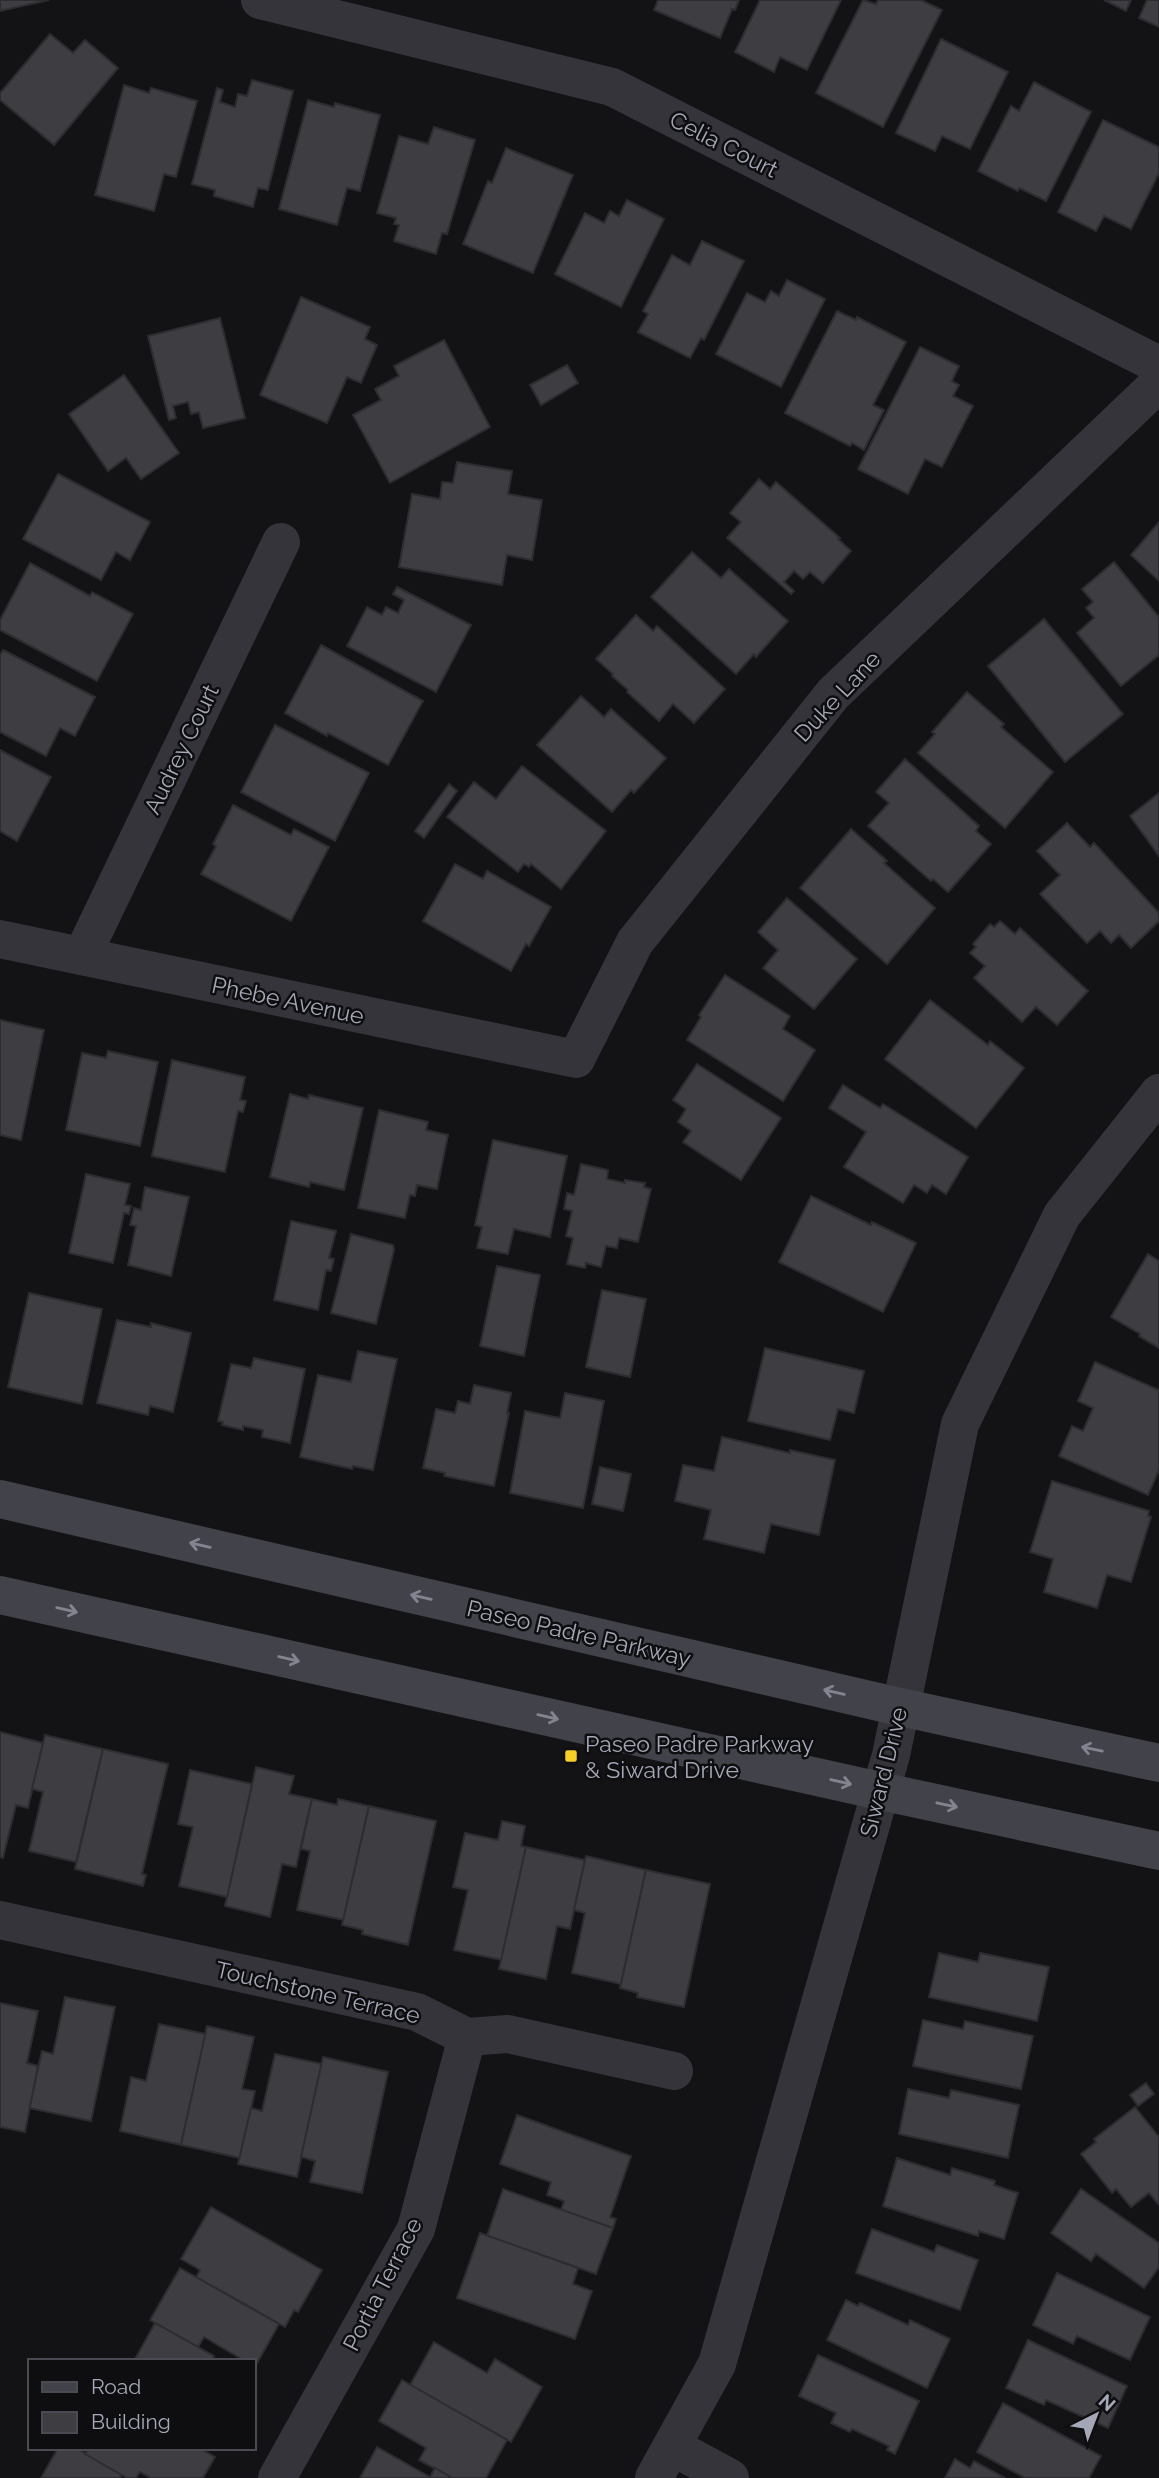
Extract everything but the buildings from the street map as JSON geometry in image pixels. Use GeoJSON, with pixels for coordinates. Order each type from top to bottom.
{"type":"FeatureCollection","features":[{"type":"Feature","properties":{"kind":"main road","name":"Paseo Padre Parkway"},"geometry":{"type":"LineString","coordinates":[[0,1499],[900,1707],[1159,1763]]}},
{"type":"Feature","properties":{"kind":"main road"},"geometry":{"type":"LineString","coordinates":[[0,1595],[1159,1851]]}},
{"type":"Feature","properties":{"kind":"street","name":"Celia Court"},"geometry":{"type":"LineString","coordinates":[[260,0],[612,87],[1159,365]]}},
{"type":"Feature","properties":{"kind":"street","name":"Duke Lane"},"geometry":{"type":"LineString","coordinates":[[576,1059],[635,942],[834,694],[1159,383]]}},
{"type":"Feature","properties":{"kind":"street","name":"Audrey Court"},"geometry":{"type":"LineString","coordinates":[[82,956],[281,542]]}},
{"type":"Feature","properties":{"kind":"street","name":"Phebe Avenue"},"geometry":{"type":"LineString","coordinates":[[0,939],[576,1059]]}},
{"type":"Feature","properties":{"kind":"street","name":"Siward Drive"},"geometry":{"type":"LineString","coordinates":[[663,2463],[717,2364],[880,1791],[960,1424],[1062,1215],[1159,1093]]}},
{"type":"Feature","properties":{"kind":"street","name":"Touchstone Terrace"},"geometry":{"type":"LineString","coordinates":[[0,1920],[417,2012],[467,2037]]}},
{"type":"Feature","properties":{"kind":"street"},"geometry":{"type":"LineString","coordinates":[[467,2037],[508,2034],[674,2071]]}},
{"type":"Feature","properties":{"kind":"street","name":"Portia Terrace"},"geometry":{"type":"LineString","coordinates":[[277,2478],[416,2229],[467,2037]]}},
{"type":"Feature","properties":{"kind":"street"},"geometry":{"type":"LineString","coordinates":[[663,2463],[730,2478]]}},
{"type":"Feature","properties":{"kind":"place","name":"Paseo Padre Parkway & Siward Drive"},"geometry":{"type":"Point","coordinates":[571,1756]}}]}
